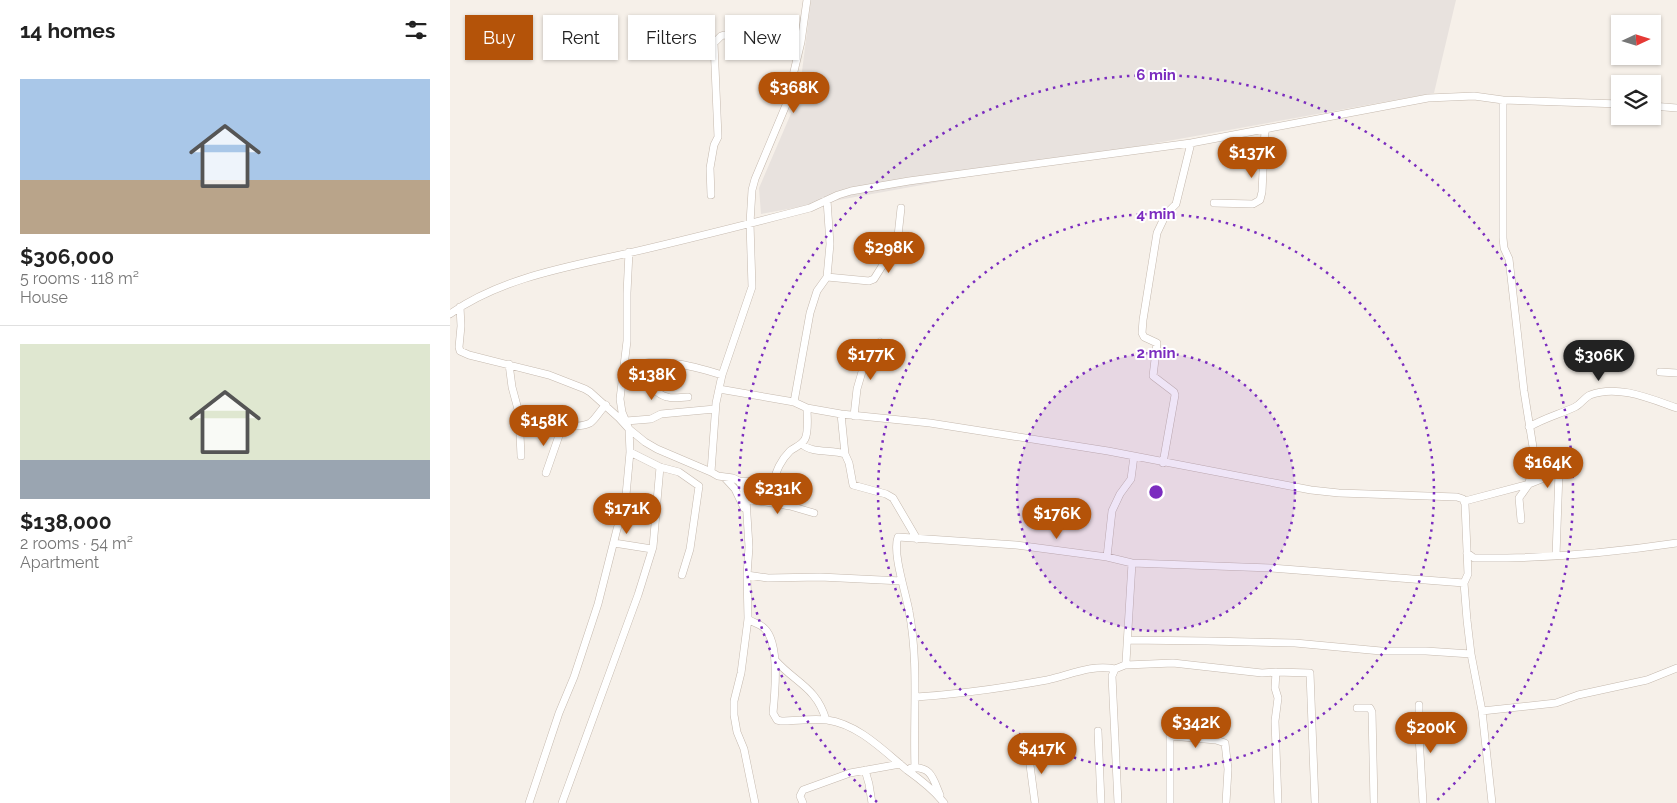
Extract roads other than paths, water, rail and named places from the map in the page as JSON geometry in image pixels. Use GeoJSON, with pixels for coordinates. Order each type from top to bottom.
{"type":"FeatureCollection","features":[{"type":"Feature","properties":{"kind":"street"},"geometry":{"type":"LineString","coordinates":[[711,472],[715,409],[722,375],[752,287],[750,223],[752,190],[786,105],[808,0]]}},
{"type":"Feature","properties":{"kind":"street"},"geometry":{"type":"LineString","coordinates":[[711,196],[710,168],[714,146],[718,137],[714,42],[724,35],[766,36],[800,42]]}},
{"type":"Feature","properties":{"kind":"street"},"geometry":{"type":"LineString","coordinates":[[450,314],[478,297],[528,277],[558,268],[810,208],[851,191],[909,181],[1191,143],[1428,98],[1474,96],[1503,100],[1611,104]]}},
{"type":"Feature","properties":{"kind":"street"},"geometry":{"type":"LineString","coordinates":[[1503,100],[1502,238],[1509,259],[1524,391],[1533,447],[1528,484],[1519,498],[1521,520]]}},
{"type":"Feature","properties":{"kind":"street"},"geometry":{"type":"LineString","coordinates":[[1661,107],[1677,108]]}},
{"type":"Feature","properties":{"kind":"street"},"geometry":{"type":"LineString","coordinates":[[1214,203],[1253,204],[1260,200],[1265,129]]}},
{"type":"Feature","properties":{"kind":"street"},"geometry":{"type":"LineString","coordinates":[[1164,463],[1175,395],[1174,392],[1153,376],[1157,343],[1144,337],[1142,327],[1157,233],[1166,214],[1176,204],[1191,143]]}},
{"type":"Feature","properties":{"kind":"street"},"geometry":{"type":"LineString","coordinates":[[794,402],[810,313],[817,291],[827,277],[830,244],[827,200]]}},
{"type":"Feature","properties":{"kind":"street"},"geometry":{"type":"LineString","coordinates":[[827,277],[870,281],[874,279],[896,244],[901,208]]}},
{"type":"Feature","properties":{"kind":"street"},"geometry":{"type":"LineString","coordinates":[[529,803],[559,713],[574,678],[598,604],[625,506],[630,452],[629,430],[620,406],[621,383],[626,359],[629,252]]}},
{"type":"Feature","properties":{"kind":"street"},"geometry":{"type":"LineString","coordinates":[[460,307],[460,351],[548,375],[585,389],[619,418],[629,430],[657,449],[724,477],[739,481],[773,482],[775,471],[784,458],[802,444],[807,433],[807,408]]}},
{"type":"Feature","properties":{"kind":"street"},"geometry":{"type":"LineString","coordinates":[[854,416],[857,389],[866,358],[880,342]]}},
{"type":"Feature","properties":{"kind":"street"},"geometry":{"type":"LineString","coordinates":[[626,359],[640,369],[653,388],[660,394],[671,398],[688,397]]}},
{"type":"Feature","properties":{"kind":"street"},"geometry":{"type":"LineString","coordinates":[[624,368],[634,364],[671,362],[702,368],[722,375]]}},
{"type":"Feature","properties":{"kind":"street"},"geometry":{"type":"LineString","coordinates":[[509,364],[519,413],[522,456]]}},
{"type":"Feature","properties":{"kind":"street"},"geometry":{"type":"LineString","coordinates":[[1660,372],[1677,374]]}},
{"type":"Feature","properties":{"kind":"street"},"geometry":{"type":"LineString","coordinates":[[719,389],[794,402],[807,408],[841,414],[930,423],[1134,456],[1310,490],[1339,493],[1456,497],[1464,501],[1528,484],[1559,472],[1574,460]]}},
{"type":"Feature","properties":{"kind":"street"},"geometry":{"type":"LineString","coordinates":[[1529,427],[1543,419],[1577,406],[1589,396],[1602,392],[1630,393],[1677,408]]}},
{"type":"Feature","properties":{"kind":"street"},"geometry":{"type":"LineString","coordinates":[[520,426],[562,427],[590,423],[606,406]]}},
{"type":"Feature","properties":{"kind":"street"},"geometry":{"type":"LineString","coordinates":[[626,421],[652,419],[661,414],[715,409]]}},
{"type":"Feature","properties":{"kind":"street"},"geometry":{"type":"LineString","coordinates":[[841,414],[845,454],[849,463],[853,485],[893,498],[917,539]]}},
{"type":"Feature","properties":{"kind":"street"},"geometry":{"type":"LineString","coordinates":[[546,474],[562,427]]}},
{"type":"Feature","properties":{"kind":"street"},"geometry":{"type":"LineString","coordinates":[[802,444],[807,448],[845,454]]}},
{"type":"Feature","properties":{"kind":"street"},"geometry":{"type":"LineString","coordinates":[[630,452],[660,467],[679,472],[698,484],[690,549],[682,575]]}},
{"type":"Feature","properties":{"kind":"street"},"geometry":{"type":"LineString","coordinates":[[1107,557],[1112,511],[1130,479],[1134,456]]}},
{"type":"Feature","properties":{"kind":"street"},"geometry":{"type":"LineString","coordinates":[[562,803],[638,595],[652,549],[660,467]]}},
{"type":"Feature","properties":{"kind":"street"},"geometry":{"type":"LineString","coordinates":[[1556,556],[1559,472]]}},
{"type":"Feature","properties":{"kind":"street"},"geometry":{"type":"LineString","coordinates":[[724,477],[739,495],[746,511]]}},
{"type":"Feature","properties":{"kind":"street"},"geometry":{"type":"LineString","coordinates":[[739,481],[744,488],[746,499],[749,547],[746,575],[748,619],[742,673],[734,701],[734,715],[737,732],[744,749],[755,803]]}},
{"type":"Feature","properties":{"kind":"street"},"geometry":{"type":"LineString","coordinates":[[746,499],[790,506],[814,513]]}},
{"type":"Feature","properties":{"kind":"street"},"geometry":{"type":"LineString","coordinates":[[1464,501],[1468,574],[1464,583],[1471,654],[1482,711],[1492,803]]}},
{"type":"Feature","properties":{"kind":"street"},"geometry":{"type":"LineString","coordinates":[[915,768],[916,697],[912,626],[902,581],[897,538],[900,536],[917,539],[1016,546],[1107,557],[1132,563],[1271,568],[1464,583]]}},
{"type":"Feature","properties":{"kind":"street"},"geometry":{"type":"LineString","coordinates":[[614,543],[652,549]]}},
{"type":"Feature","properties":{"kind":"street"},"geometry":{"type":"LineString","coordinates":[[1467,553],[1474,558],[1556,556],[1624,551],[1677,543]]}},
{"type":"Feature","properties":{"kind":"street"},"geometry":{"type":"LineString","coordinates":[[1126,665],[1132,563]]}},
{"type":"Feature","properties":{"kind":"street"},"geometry":{"type":"LineString","coordinates":[[746,575],[768,578],[820,577],[902,581]]}},
{"type":"Feature","properties":{"kind":"street"},"geometry":{"type":"LineString","coordinates":[[748,619],[766,629],[776,661],[773,713],[775,718],[781,721],[826,720],[849,727],[865,737],[931,788],[943,801]]}},
{"type":"Feature","properties":{"kind":"street"},"geometry":{"type":"LineString","coordinates":[[1128,640],[1295,643],[1382,651],[1471,654]]}},
{"type":"Feature","properties":{"kind":"street"},"geometry":{"type":"LineString","coordinates":[[776,661],[810,690],[822,707],[826,720]]}},
{"type":"Feature","properties":{"kind":"street"},"geometry":{"type":"LineString","coordinates":[[916,697],[981,692],[1057,678],[1102,667],[1115,669],[1126,665],[1173,663],[1262,673],[1311,674],[1315,803]]}},
{"type":"Feature","properties":{"kind":"street"},"geometry":{"type":"LineString","coordinates":[[1482,711],[1556,703],[1578,695],[1646,680],[1677,668]]}},
{"type":"Feature","properties":{"kind":"street"},"geometry":{"type":"LineString","coordinates":[[1115,669],[1112,676],[1118,803]]}},
{"type":"Feature","properties":{"kind":"street"},"geometry":{"type":"LineString","coordinates":[[1276,672],[1275,687],[1278,698],[1275,721],[1278,803]]}},
{"type":"Feature","properties":{"kind":"street"},"geometry":{"type":"LineString","coordinates":[[1419,705],[1423,803]]}},
{"type":"Feature","properties":{"kind":"street"},"geometry":{"type":"LineString","coordinates":[[1357,708],[1370,708],[1372,712],[1374,803]]}},
{"type":"Feature","properties":{"kind":"street"},"geometry":{"type":"LineString","coordinates":[[1098,731],[1101,803]]}},
{"type":"Feature","properties":{"kind":"street"},"geometry":{"type":"LineString","coordinates":[[1170,803],[1170,733],[1171,736],[1216,740],[1225,743],[1228,770],[1226,803]]}},
{"type":"Feature","properties":{"kind":"street"},"geometry":{"type":"LineString","coordinates":[[1028,750],[1034,803]]}},
{"type":"Feature","properties":{"kind":"street"},"geometry":{"type":"LineString","coordinates":[[802,803],[800,796],[803,790],[850,773],[903,766],[927,770],[932,776],[943,801]]}},
{"type":"Feature","properties":{"kind":"street"},"geometry":{"type":"LineString","coordinates":[[865,770],[872,803]]}}]}
